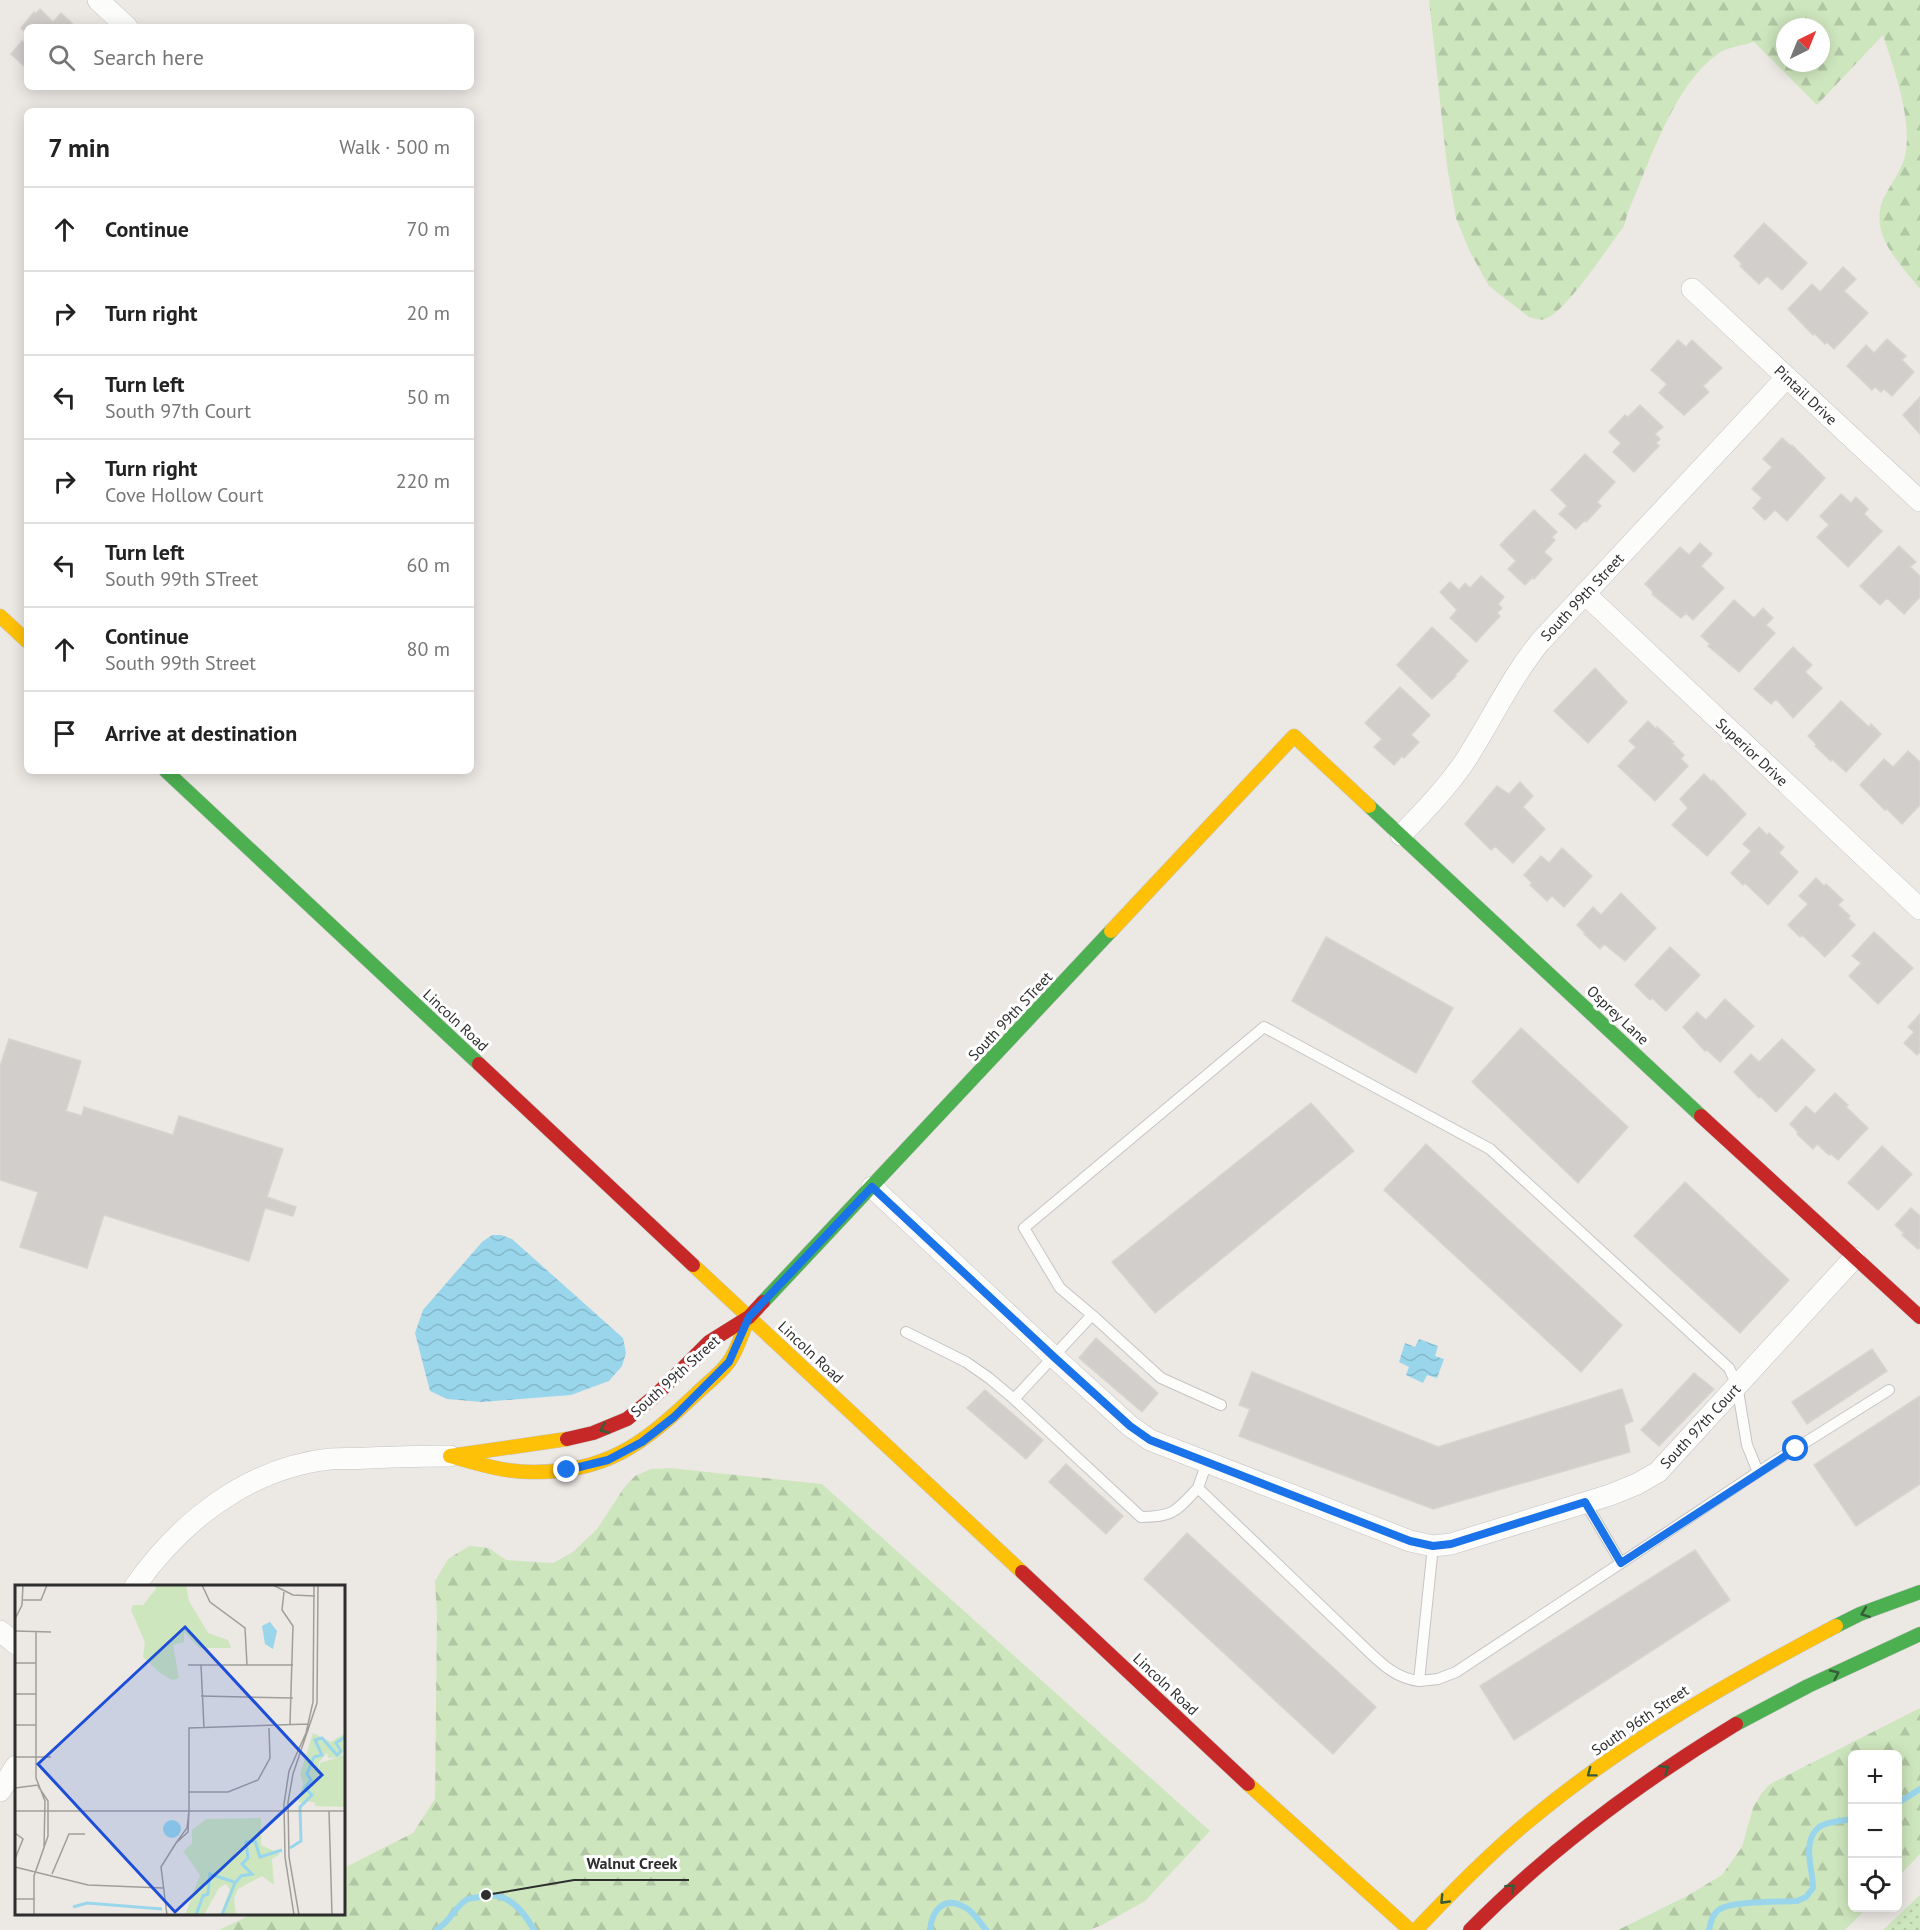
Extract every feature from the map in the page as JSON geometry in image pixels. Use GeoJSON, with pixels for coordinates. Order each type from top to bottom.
{"type":"FeatureCollection","features":[{"type":"Feature","properties":{"kind":"street"},"geometry":{"type":"LineString","coordinates":[[98,0],[124,24]]}},
{"type":"Feature","properties":{"kind":"street","name":"Pintail Drive"},"geometry":{"type":"LineString","coordinates":[[1692,289],[1920,501]]}},
{"type":"Feature","properties":{"kind":"street","name":"South 99th Street"},"geometry":{"type":"LineString","coordinates":[[1401,835],[1456,773],[1514,677],[1531,654],[1787,377]]}},
{"type":"Feature","properties":{"kind":"street","name":"Superior Drive"},"geometry":{"type":"LineString","coordinates":[[1585,594],[1920,909]]}},
{"type":"Feature","properties":{"kind":"street"},"geometry":{"type":"LineString","coordinates":[[0,616],[24,638]]}},
{"type":"Feature","properties":{"kind":"street","name":"Osprey Lane"},"geometry":{"type":"LineString","coordinates":[[1294,736],[1920,1317]]}},
{"type":"Feature","properties":{"kind":"street","name":"South 99th STreet"},"geometry":{"type":"LineString","coordinates":[[749,1317],[1294,736]]}},
{"type":"Feature","properties":{"kind":"street","name":"Lincoln Road"},"geometry":{"type":"LineString","coordinates":[[169,774],[1220,1758],[1410,1930]]}},
{"type":"Feature","properties":{"kind":"street"},"geometry":{"type":"LineString","coordinates":[[872,1187],[1054,1357],[1130,1426],[1150,1440],[1410,1541],[1433,1546]]}},
{"type":"Feature","properties":{"kind":"street","name":"South 97th Court"},"geometry":{"type":"LineString","coordinates":[[1433,1546],[1451,1544],[1585,1502],[1637,1484],[1658,1472],[1854,1258]]}},
{"type":"Feature","properties":{"kind":"street","name":"South 99th Street"},"geometry":{"type":"LineString","coordinates":[[136,1585],[150,1564],[190,1522],[241,1488],[270,1475],[329,1459],[450,1456],[558,1442],[593,1433],[627,1419],[655,1396],[708,1342],[749,1317]]}},
{"type":"Feature","properties":{"kind":"street","name":"South 99th Street"},"geometry":{"type":"LineString","coordinates":[[450,1456],[528,1473],[567,1470],[608,1460],[642,1442],[658,1430],[729,1362],[749,1317]]}},
{"type":"Feature","properties":{"kind":"street","name":"South 96th Street"},"geometry":{"type":"LineString","coordinates":[[1416,1930],[1457,1886],[1503,1844],[1607,1761],[1669,1719],[1730,1682],[1853,1617],[1920,1592]]}},
{"type":"Feature","properties":{"kind":"street"},"geometry":{"type":"LineString","coordinates":[[0,1631],[15,1643]]}},
{"type":"Feature","properties":{"kind":"street"},"geometry":{"type":"LineString","coordinates":[[1470,1930],[1540,1863],[1599,1815],[1660,1771],[1771,1705],[1920,1634]]}},
{"type":"Feature","properties":{"kind":"street"},"geometry":{"type":"LineString","coordinates":[[0,1791],[15,1768]]}},
{"type":"Feature","properties":{"kind":"lane"},"geometry":{"type":"LineString","coordinates":[[1221,1405],[1161,1378],[1060,1288],[1024,1228],[1264,1027],[1490,1149],[1729,1368],[1737,1385],[1746,1445],[1758,1472]]}},
{"type":"Feature","properties":{"kind":"lane"},"geometry":{"type":"LineString","coordinates":[[1014,1399],[1092,1315]]}},
{"type":"Feature","properties":{"kind":"lane"},"geometry":{"type":"LineString","coordinates":[[906,1332],[966,1362],[989,1378],[1141,1517],[1162,1517],[1177,1510],[1198,1488],[1207,1462]]}},
{"type":"Feature","properties":{"kind":"lane"},"geometry":{"type":"LineString","coordinates":[[1198,1488],[1388,1670],[1404,1678],[1419,1681],[1438,1679],[1456,1672],[1758,1472],[1889,1390]]}},
{"type":"Feature","properties":{"kind":"lane"},"geometry":{"type":"LineString","coordinates":[[1585,1502],[1621,1563]]}},
{"type":"Feature","properties":{"kind":"lane"},"geometry":{"type":"LineString","coordinates":[[1419,1681],[1433,1546]]}},
{"type":"Feature","properties":{"kind":"green space"},"geometry":{"type":"Polygon","coordinates":[[[1429,0],[1920,0],[1920,289],[1890,251],[1879,217],[1886,193],[1903,163],[1907,142],[1901,95],[1883,35],[1817,105],[1784,72],[1830,72],[1830,18],[1776,18],[1776,64],[1754,42],[1723,51],[1703,67],[1688,84],[1664,126],[1624,226],[1576,291],[1555,313],[1545,319],[1529,317],[1489,286],[1470,252],[1456,218],[1447,166],[1429,0]]]}},
{"type":"Feature","properties":{"kind":"green space"},"geometry":{"type":"Polygon","coordinates":[[[670,1468],[822,1484],[1210,1831],[1145,1901],[1089,1930],[219,1930],[250,1915],[345,1915],[345,1867],[413,1833],[435,1799],[437,1615],[435,1581],[448,1559],[469,1546],[489,1548],[506,1560],[553,1563],[573,1552],[597,1529],[624,1488],[635,1476],[651,1469],[670,1468]]]}},
{"type":"Feature","properties":{"kind":"green space"},"geometry":{"type":"Polygon","coordinates":[[[1920,1708],[1920,1854],[1902,1873],[1902,1750],[1848,1750],[1848,1912],[1863,1912],[1845,1930],[1618,1930],[1687,1896],[1722,1875],[1742,1847],[1753,1808],[1770,1784],[1920,1708]]]}},
{"type":"Feature","properties":{"kind":"green space"},"geometry":{"type":"Polygon","coordinates":[[[1920,1895],[1920,1930],[1883,1930],[1920,1895]]]}},
{"type":"Feature","properties":{"kind":"water"},"geometry":{"type":"Polygon","coordinates":[[[492,1235],[512,1239],[623,1338],[626,1353],[622,1366],[609,1381],[571,1395],[482,1402],[447,1399],[430,1391],[415,1333],[423,1310],[482,1242],[492,1235]]]}},
{"type":"Feature","properties":{"kind":"water"},"geometry":{"type":"Polygon","coordinates":[[[1419,1339],[1438,1346],[1435,1356],[1444,1359],[1437,1378],[1427,1375],[1423,1383],[1406,1375],[1409,1367],[1399,1362],[1405,1343],[1415,1347],[1419,1339]]]}},
{"type":"Feature","properties":{"kind":"building"},"geometry":{"type":"Polygon","coordinates":[[[40,9],[53,22],[61,13],[73,24],[24,24],[34,12],[35,14],[40,9]]]}},
{"type":"Feature","properties":{"kind":"building"},"geometry":{"type":"Polygon","coordinates":[[[22,41],[24,42],[24,66],[11,54],[22,41]]]}},
{"type":"Feature","properties":{"kind":"building"},"geometry":{"type":"Polygon","coordinates":[[[1764,223],[1807,263],[1782,290],[1767,276],[1759,284],[1740,266],[1742,264],[1734,256],[1764,223]]]}},
{"type":"Feature","properties":{"kind":"building"},"geometry":{"type":"Polygon","coordinates":[[[1843,267],[1856,279],[1844,291],[1868,313],[1834,349],[1814,333],[1813,335],[1788,309],[1812,284],[1820,292],[1843,267]]]}},
{"type":"Feature","properties":{"kind":"building"},"geometry":{"type":"Polygon","coordinates":[[[1887,339],[1906,356],[1902,360],[1914,372],[1892,396],[1884,389],[1881,392],[1875,387],[1872,390],[1847,366],[1866,345],[1874,353],[1887,339]]]}},
{"type":"Feature","properties":{"kind":"building"},"geometry":{"type":"Polygon","coordinates":[[[1678,340],[1686,347],[1692,340],[1722,368],[1703,386],[1709,392],[1684,415],[1659,393],[1667,384],[1651,370],[1678,340]]]}},
{"type":"Feature","properties":{"kind":"building"},"geometry":{"type":"Polygon","coordinates":[[[1920,397],[1920,434],[1903,415],[1920,397]]]}},
{"type":"Feature","properties":{"kind":"building"},"geometry":{"type":"Polygon","coordinates":[[[1640,405],[1663,427],[1655,434],[1660,439],[1656,443],[1659,446],[1634,472],[1613,452],[1621,443],[1609,432],[1625,415],[1628,417],[1640,405]]]}},
{"type":"Feature","properties":{"kind":"building"},"geometry":{"type":"Polygon","coordinates":[[[1782,438],[1825,478],[1787,521],[1775,510],[1765,520],[1753,508],[1762,498],[1752,489],[1772,467],[1763,459],[1782,438]]]}},
{"type":"Feature","properties":{"kind":"building"},"geometry":{"type":"Polygon","coordinates":[[[1585,454],[1615,482],[1597,502],[1601,506],[1576,529],[1559,514],[1567,506],[1551,490],[1585,454]]]}},
{"type":"Feature","properties":{"kind":"building"},"geometry":{"type":"Polygon","coordinates":[[[1841,494],[1851,503],[1856,497],[1868,509],[1864,514],[1882,531],[1848,567],[1817,537],[1829,525],[1820,516],[1841,494]]]}},
{"type":"Feature","properties":{"kind":"building"},"geometry":{"type":"Polygon","coordinates":[[[1534,510],[1557,532],[1552,537],[1555,540],[1544,552],[1552,559],[1534,579],[1533,577],[1525,585],[1508,569],[1516,561],[1500,545],[1534,510]]]}},
{"type":"Feature","properties":{"kind":"building"},"geometry":{"type":"Polygon","coordinates":[[[1700,543],[1712,554],[1701,566],[1724,588],[1693,620],[1686,613],[1681,618],[1652,594],[1653,592],[1645,584],[1680,547],[1689,555],[1700,543]]]}},
{"type":"Feature","properties":{"kind":"building"},"geometry":{"type":"Polygon","coordinates":[[[1899,546],[1916,562],[1910,567],[1920,576],[1920,597],[1904,614],[1887,598],[1880,605],[1860,586],[1899,546]]]}},
{"type":"Feature","properties":{"kind":"building"},"geometry":{"type":"Polygon","coordinates":[[[1481,576],[1504,597],[1498,604],[1502,608],[1497,613],[1500,616],[1476,642],[1450,618],[1457,610],[1440,592],[1450,582],[1459,590],[1465,583],[1470,588],[1481,576]]]}},
{"type":"Feature","properties":{"kind":"building"},"geometry":{"type":"Polygon","coordinates":[[[1734,600],[1754,618],[1763,608],[1773,618],[1766,625],[1775,633],[1739,672],[1708,646],[1710,644],[1701,636],[1734,600]]]}},
{"type":"Feature","properties":{"kind":"building"},"geometry":{"type":"Polygon","coordinates":[[[1432,627],[1468,661],[1432,699],[1397,665],[1432,627]]]}},
{"type":"Feature","properties":{"kind":"building"},"geometry":{"type":"Polygon","coordinates":[[[1793,647],[1812,665],[1805,672],[1822,688],[1793,718],[1776,699],[1771,704],[1754,689],[1793,647]]]}},
{"type":"Feature","properties":{"kind":"building"},"geometry":{"type":"Polygon","coordinates":[[[1595,668],[1627,702],[1588,743],[1554,711],[1595,668]]]}},
{"type":"Feature","properties":{"kind":"building"},"geometry":{"type":"Polygon","coordinates":[[[1400,687],[1430,715],[1411,735],[1419,742],[1394,765],[1374,747],[1382,739],[1365,723],[1400,687]]]}},
{"type":"Feature","properties":{"kind":"building"},"geometry":{"type":"Polygon","coordinates":[[[1841,701],[1869,727],[1871,724],[1881,734],[1846,772],[1815,746],[1816,744],[1808,736],[1841,701]]]}},
{"type":"Feature","properties":{"kind":"building"},"geometry":{"type":"Polygon","coordinates":[[[1648,721],[1674,742],[1672,743],[1684,755],[1681,759],[1688,766],[1655,801],[1618,766],[1636,747],[1629,741],[1648,721]]]}},
{"type":"Feature","properties":{"kind":"building"},"geometry":{"type":"Polygon","coordinates":[[[1908,751],[1920,762],[1920,805],[1902,824],[1860,785],[1884,759],[1893,767],[1908,751]]]}},
{"type":"Feature","properties":{"kind":"building"},"geometry":{"type":"Polygon","coordinates":[[[1704,774],[1712,782],[1713,780],[1746,814],[1707,856],[1672,825],[1688,808],[1680,799],[1704,774]]]}},
{"type":"Feature","properties":{"kind":"building"},"geometry":{"type":"Polygon","coordinates":[[[1520,782],[1533,796],[1523,807],[1545,829],[1513,863],[1495,846],[1491,850],[1465,824],[1497,786],[1509,794],[1520,782]]]}},
{"type":"Feature","properties":{"kind":"building"},"geometry":{"type":"Polygon","coordinates":[[[1759,827],[1784,847],[1779,853],[1798,872],[1768,905],[1731,873],[1751,851],[1743,844],[1759,827]]]}},
{"type":"Feature","properties":{"kind":"building"},"geometry":{"type":"Polygon","coordinates":[[[1562,848],[1592,876],[1564,907],[1552,896],[1547,901],[1530,885],[1532,883],[1524,875],[1541,856],[1549,863],[1562,848]]]}},
{"type":"Feature","properties":{"kind":"building"},"geometry":{"type":"Polygon","coordinates":[[[1816,878],[1843,900],[1838,905],[1850,916],[1848,918],[1855,925],[1825,957],[1788,925],[1808,904],[1799,896],[1816,878]]]}},
{"type":"Feature","properties":{"kind":"building"},"geometry":{"type":"Polygon","coordinates":[[[1621,893],[1656,928],[1625,961],[1604,944],[1600,949],[1577,925],[1593,907],[1601,915],[1621,893]]]}},
{"type":"Feature","properties":{"kind":"building"},"geometry":{"type":"Polygon","coordinates":[[[1874,932],[1913,968],[1878,1004],[1849,976],[1861,963],[1852,956],[1874,932]]]}},
{"type":"Feature","properties":{"kind":"building"},"geometry":{"type":"Polygon","coordinates":[[[1326,937],[1453,1008],[1416,1073],[1292,1001],[1326,937]]]}},
{"type":"Feature","properties":{"kind":"building"},"geometry":{"type":"Polygon","coordinates":[[[1670,947],[1700,975],[1666,1011],[1652,998],[1650,1000],[1635,985],[1670,947]]]}},
{"type":"Feature","properties":{"kind":"building"},"geometry":{"type":"Polygon","coordinates":[[[1725,999],[1754,1026],[1720,1062],[1707,1050],[1705,1051],[1683,1027],[1697,1012],[1706,1020],[1725,999]]]}},
{"type":"Feature","properties":{"kind":"building"},"geometry":{"type":"Polygon","coordinates":[[[1920,1014],[1920,1052],[1917,1055],[1904,1043],[1914,1032],[1908,1027],[1920,1014]]]}},
{"type":"Feature","properties":{"kind":"building"},"geometry":{"type":"Polygon","coordinates":[[[1521,1028],[1628,1127],[1578,1183],[1472,1082],[1521,1028]]]}},
{"type":"Feature","properties":{"kind":"building"},"geometry":{"type":"Polygon","coordinates":[[[9,1039],[81,1061],[66,1111],[82,1116],[84,1107],[173,1135],[179,1116],[283,1149],[267,1197],[296,1207],[293,1216],[265,1208],[249,1261],[104,1215],[87,1268],[20,1247],[38,1192],[0,1180],[0,1066],[9,1039]]]}},
{"type":"Feature","properties":{"kind":"building"},"geometry":{"type":"Polygon","coordinates":[[[1782,1039],[1815,1070],[1776,1112],[1734,1072],[1751,1054],[1759,1062],[1782,1039]]]}},
{"type":"Feature","properties":{"kind":"building"},"geometry":{"type":"Polygon","coordinates":[[[1835,1093],[1868,1128],[1838,1160],[1817,1144],[1813,1149],[1790,1124],[1806,1106],[1815,1114],[1835,1093]]]}},
{"type":"Feature","properties":{"kind":"building"},"geometry":{"type":"Polygon","coordinates":[[[1311,1103],[1354,1151],[1155,1313],[1112,1262],[1311,1103]]]}},
{"type":"Feature","properties":{"kind":"building"},"geometry":{"type":"Polygon","coordinates":[[[1426,1144],[1622,1325],[1581,1372],[1384,1190],[1426,1144]]]}},
{"type":"Feature","properties":{"kind":"building"},"geometry":{"type":"Polygon","coordinates":[[[1882,1146],[1912,1174],[1878,1210],[1848,1183],[1882,1146]]]}},
{"type":"Feature","properties":{"kind":"building"},"geometry":{"type":"Polygon","coordinates":[[[1685,1182],[1789,1280],[1740,1333],[1634,1236],[1685,1182]]]}},
{"type":"Feature","properties":{"kind":"building"},"geometry":{"type":"Polygon","coordinates":[[[1911,1208],[1920,1216],[1920,1248],[1918,1249],[1902,1235],[1904,1233],[1895,1225],[1911,1208]]]}},
{"type":"Feature","properties":{"kind":"building"},"geometry":{"type":"Polygon","coordinates":[[[1096,1338],[1158,1393],[1142,1412],[1079,1358],[1096,1338]]]}},
{"type":"Feature","properties":{"kind":"building"},"geometry":{"type":"Polygon","coordinates":[[[1872,1349],[1887,1371],[1807,1424],[1792,1402],[1872,1349]]]}},
{"type":"Feature","properties":{"kind":"building"},"geometry":{"type":"Polygon","coordinates":[[[1252,1372],[1438,1447],[1622,1389],[1633,1421],[1624,1425],[1630,1452],[1433,1509],[1239,1436],[1250,1409],[1239,1405],[1252,1372]]]}},
{"type":"Feature","properties":{"kind":"building"},"geometry":{"type":"Polygon","coordinates":[[[1694,1373],[1714,1389],[1659,1446],[1641,1430],[1694,1373]]]}},
{"type":"Feature","properties":{"kind":"building"},"geometry":{"type":"Polygon","coordinates":[[[985,1390],[1043,1440],[1026,1459],[967,1408],[985,1390]]]}},
{"type":"Feature","properties":{"kind":"building"},"geometry":{"type":"Polygon","coordinates":[[[1920,1396],[1920,1484],[1856,1526],[1814,1465],[1920,1396]]]}},
{"type":"Feature","properties":{"kind":"building"},"geometry":{"type":"Polygon","coordinates":[[[1066,1464],[1123,1516],[1106,1534],[1049,1482],[1066,1464]]]}},
{"type":"Feature","properties":{"kind":"building"},"geometry":{"type":"Polygon","coordinates":[[[1187,1533],[1376,1707],[1333,1754],[1144,1579],[1187,1533]]]}},
{"type":"Feature","properties":{"kind":"building"},"geometry":{"type":"Polygon","coordinates":[[[1695,1550],[1730,1600],[1514,1740],[1480,1686],[1695,1550]]]}},
{"type":"Feature","properties":{"kind":"waterway"},"geometry":{"type":"LineString","coordinates":[[1902,1800],[1920,1789]]}},
{"type":"Feature","properties":{"kind":"waterway"},"geometry":{"type":"LineString","coordinates":[[1709,1930],[1715,1913],[1727,1906],[1797,1901],[1806,1897],[1813,1888],[1809,1856],[1810,1840],[1819,1827],[1848,1820]]}},
{"type":"Feature","properties":{"kind":"waterway"},"geometry":{"type":"LineString","coordinates":[[436,1930],[466,1900],[488,1895],[497,1896],[512,1903],[534,1930]]}},
{"type":"Feature","properties":{"kind":"waterway"},"geometry":{"type":"LineString","coordinates":[[930,1930],[937,1910],[941,1906],[952,1903],[969,1910],[986,1930]]}},
{"type":"Feature","properties":{"kind":"traffic: fast"},"geometry":{"type":"LineString","coordinates":[[169,774],[479,1064]]}},
{"type":"Feature","properties":{"kind":"traffic: fast"},"geometry":{"type":"LineString","coordinates":[[1369,806],[1701,1116]]}},
{"type":"Feature","properties":{"kind":"traffic: fast"},"geometry":{"type":"LineString","coordinates":[[763,1302],[1111,931]]}},
{"type":"Feature","properties":{"kind":"traffic: fast"},"geometry":{"type":"LineString","coordinates":[[1836,1626],[1860,1614],[1920,1592]]}},
{"type":"Feature","properties":{"kind":"traffic: fast"},"geometry":{"type":"LineString","coordinates":[[1736,1724],[1808,1686],[1920,1634]]}},
{"type":"Feature","properties":{"kind":"traffic: slow"},"geometry":{"type":"LineString","coordinates":[[0,616],[24,638]]}},
{"type":"Feature","properties":{"kind":"traffic: slow"},"geometry":{"type":"LineString","coordinates":[[1111,931],[1294,736],[1369,806]]}},
{"type":"Feature","properties":{"kind":"traffic: slow"},"geometry":{"type":"LineString","coordinates":[[693,1265],[1022,1572]]}},
{"type":"Feature","properties":{"kind":"traffic: slow"},"geometry":{"type":"LineString","coordinates":[[567,1439],[450,1456],[500,1469],[531,1472],[581,1467],[622,1452],[658,1428],[721,1372],[735,1352],[749,1317]]}},
{"type":"Feature","properties":{"kind":"traffic: slow"},"geometry":{"type":"LineString","coordinates":[[1416,1930],[1504,1843],[1570,1788],[1680,1714],[1836,1626]]}},
{"type":"Feature","properties":{"kind":"traffic: slow"},"geometry":{"type":"LineString","coordinates":[[1248,1784],[1410,1930]]}},
{"type":"Feature","properties":{"kind":"traffic: jam"},"geometry":{"type":"LineString","coordinates":[[479,1064],[693,1265]]}},
{"type":"Feature","properties":{"kind":"traffic: jam"},"geometry":{"type":"LineString","coordinates":[[1701,1116],[1920,1317]]}},
{"type":"Feature","properties":{"kind":"traffic: jam"},"geometry":{"type":"LineString","coordinates":[[567,1439],[593,1433],[627,1419],[655,1396],[709,1342],[749,1317],[763,1302]]}},
{"type":"Feature","properties":{"kind":"traffic: jam"},"geometry":{"type":"LineString","coordinates":[[1022,1572],[1248,1784]]}},
{"type":"Feature","properties":{"kind":"traffic: jam"},"geometry":{"type":"LineString","coordinates":[[1470,1930],[1532,1872],[1597,1819],[1700,1746],[1736,1724]]}},
{"type":"Feature","properties":{"kind":"place","name":"Walnut Creek"},"geometry":{"type":"Point","coordinates":[486,1895]}},
{"type":"Feature","properties":{"kind":"route"},"geometry":{"type":"LineString","coordinates":[[567,1470],[608,1460],[642,1442],[674,1417],[729,1362],[749,1317],[872,1187],[1054,1357],[1130,1426],[1150,1440],[1410,1541],[1433,1546],[1451,1544],[1585,1502],[1621,1563],[1796,1449]]}}]}
